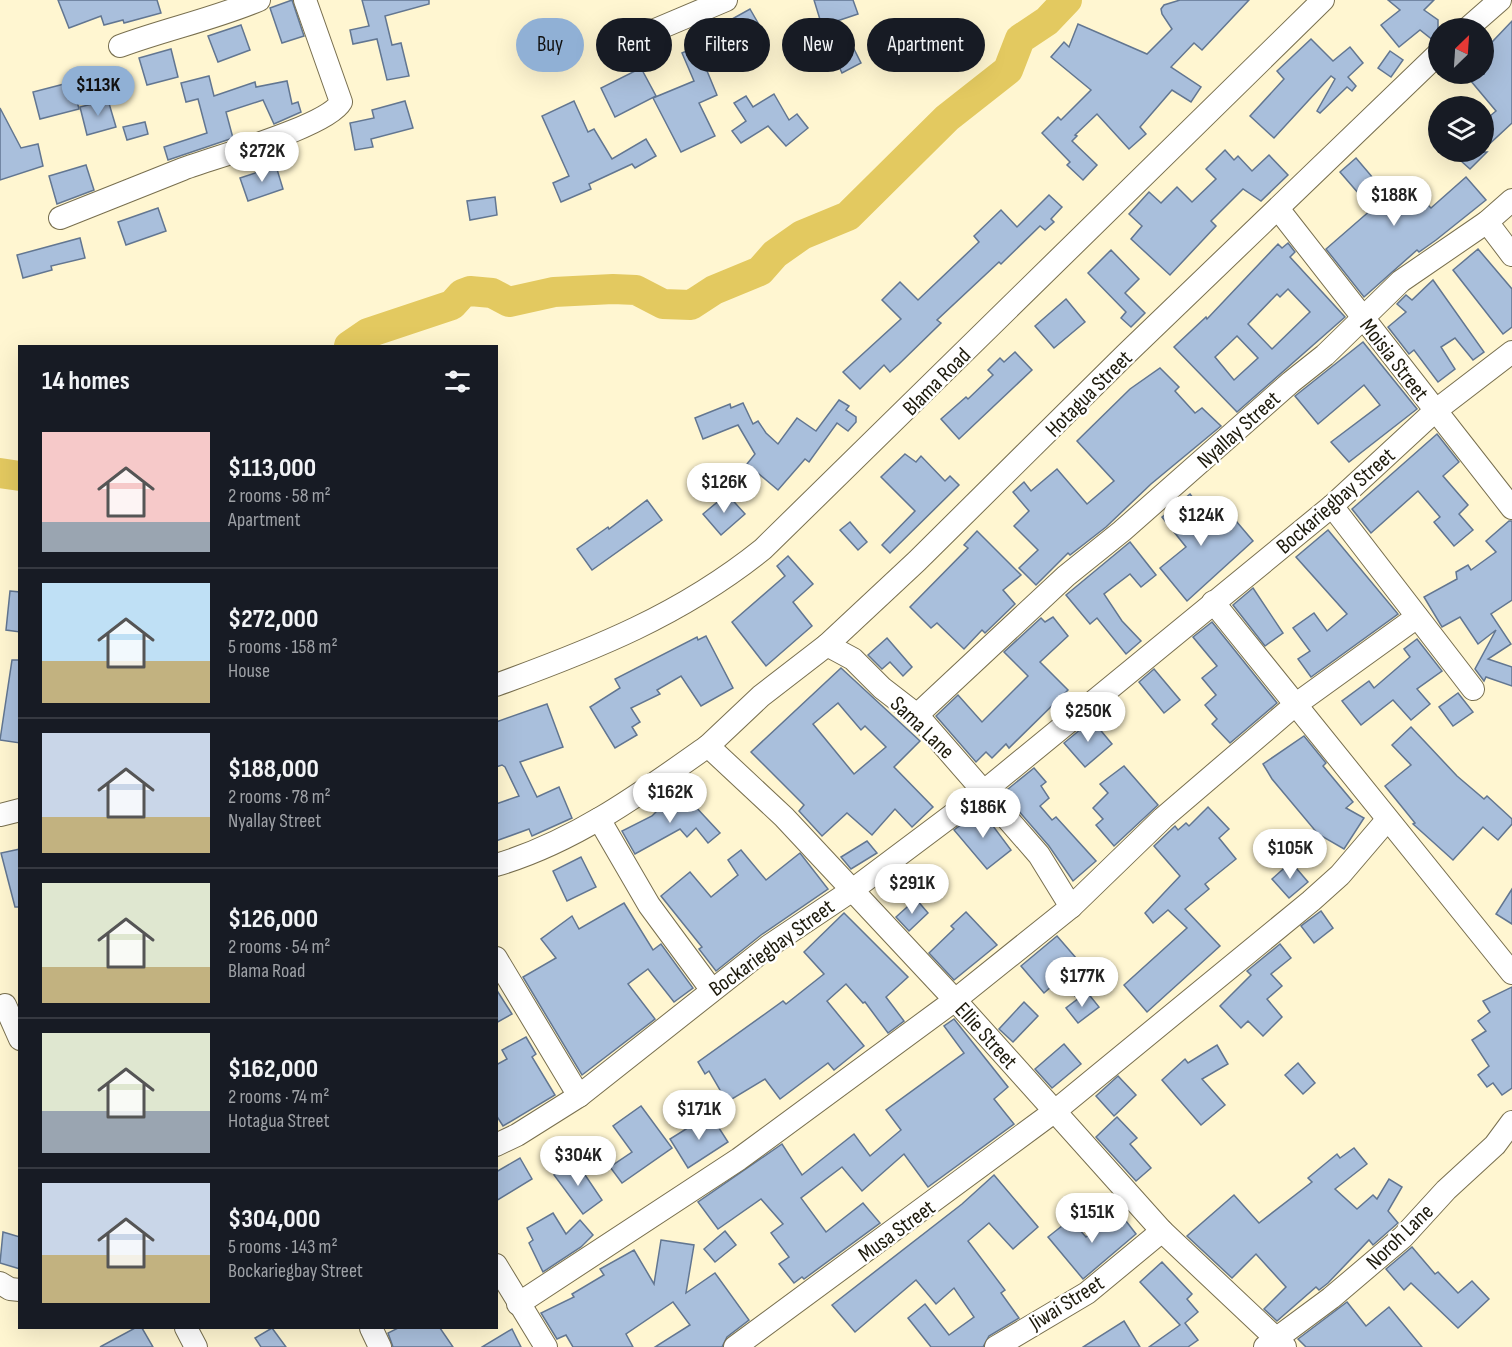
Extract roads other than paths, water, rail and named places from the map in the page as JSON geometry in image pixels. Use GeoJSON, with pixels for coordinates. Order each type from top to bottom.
{"type":"FeatureCollection","features":[{"type":"Feature","properties":{"kind":"street"},"geometry":{"type":"LineString","coordinates":[[120,46],[169,28],[227,14],[259,0]]}},
{"type":"Feature","properties":{"kind":"street"},"geometry":{"type":"LineString","coordinates":[[60,218],[185,168],[306,126],[337,110],[341,102],[304,0]]}},
{"type":"Feature","properties":{"kind":"street"},"geometry":{"type":"LineString","coordinates":[[672,23],[726,0]]}},
{"type":"Feature","properties":{"kind":"street","name":"Blama Road"},"geometry":{"type":"LineString","coordinates":[[498,685],[576,656],[682,606],[723,581],[764,549],[1323,0]]}},
{"type":"Feature","properties":{"kind":"street"},"geometry":{"type":"LineString","coordinates":[[1479,18],[1500,0]]}},
{"type":"Feature","properties":{"kind":"street","name":"Hotagua Street"},"geometry":{"type":"LineString","coordinates":[[708,746],[761,696],[827,645],[917,561],[1125,355],[1279,210],[1428,64]]}},
{"type":"Feature","properties":{"kind":"street","name":"Nyallay Street"},"geometry":{"type":"LineString","coordinates":[[917,715],[954,683],[1023,614],[1122,531],[1291,381],[1325,355],[1362,316],[1401,281],[1487,222],[1512,201]]}},
{"type":"Feature","properties":{"kind":"street","name":"Moisia Street"},"geometry":{"type":"LineString","coordinates":[[1279,210],[1512,508]]}},
{"type":"Feature","properties":{"kind":"street"},"geometry":{"type":"LineString","coordinates":[[1487,222],[1512,255]]}},
{"type":"Feature","properties":{"kind":"street","name":"Bockariegbay Street"},"geometry":{"type":"LineString","coordinates":[[498,1144],[518,1135],[579,1096],[769,945],[851,891],[983,792],[1332,506],[1435,411],[1512,352]]}},
{"type":"Feature","properties":{"kind":"street"},"geometry":{"type":"LineString","coordinates":[[1332,506],[1473,689]]}},
{"type":"Feature","properties":{"kind":"street"},"geometry":{"type":"LineString","coordinates":[[1213,602],[1512,973]]}},
{"type":"Feature","properties":{"kind":"street"},"geometry":{"type":"LineString","coordinates":[[518,1304],[739,1159],[955,1000],[1071,907],[1163,818],[1295,705],[1417,617]]}},
{"type":"Feature","properties":{"kind":"street","name":"Sama Lane"},"geometry":{"type":"LineString","coordinates":[[827,645],[853,659],[882,688],[917,715],[1039,855],[1071,907]]}},
{"type":"Feature","properties":{"kind":"street"},"geometry":{"type":"LineString","coordinates":[[498,864],[542,848],[599,819],[632,800],[708,746]]}},
{"type":"Feature","properties":{"kind":"street","name":"Ellie Street"},"geometry":{"type":"LineString","coordinates":[[708,746],[784,817],[955,1000],[1162,1231],[1275,1344]]}},
{"type":"Feature","properties":{"kind":"street"},"geometry":{"type":"LineString","coordinates":[[0,815],[18,810]]}},
{"type":"Feature","properties":{"kind":"street"},"geometry":{"type":"LineString","coordinates":[[599,819],[649,905],[711,990]]}},
{"type":"Feature","properties":{"kind":"street","name":"Musa Street"},"geometry":{"type":"LineString","coordinates":[[735,1347],[1055,1110],[1340,875],[1387,820]]}},
{"type":"Feature","properties":{"kind":"street"},"geometry":{"type":"LineString","coordinates":[[498,961],[579,1096]]}},
{"type":"Feature","properties":{"kind":"street"},"geometry":{"type":"LineString","coordinates":[[8,1004],[18,1033]]}},
{"type":"Feature","properties":{"kind":"street","name":"Noroh Lane"},"geometry":{"type":"LineString","coordinates":[[1275,1344],[1403,1237],[1446,1190],[1495,1145],[1512,1122]]}},
{"type":"Feature","properties":{"kind":"street","name":"Jiwai Street"},"geometry":{"type":"LineString","coordinates":[[996,1347],[1087,1293],[1162,1231]]}},
{"type":"Feature","properties":{"kind":"street"},"geometry":{"type":"LineString","coordinates":[[498,1269],[546,1347]]}},
{"type":"Feature","properties":{"kind":"street"},"geometry":{"type":"LineString","coordinates":[[0,1283],[9,1289],[18,1290]]}},
{"type":"Feature","properties":{"kind":"street"},"geometry":{"type":"LineString","coordinates":[[187,1329],[196,1347]]}},
{"type":"Feature","properties":{"kind":"street"},"geometry":{"type":"LineString","coordinates":[[371,1329],[380,1347]]}},
{"type":"Feature","properties":{"kind":"waterway"},"geometry":{"type":"LineString","coordinates":[[350,345],[368,333],[452,305],[462,294],[470,291],[492,293],[509,302],[554,292],[636,290],[663,304],[691,305],[714,290],[760,271],[775,254],[802,235],[848,216],[947,118],[1008,70],[1020,39],[1047,21],[1067,0]]}},
{"type":"Feature","properties":{"kind":"waterway"},"geometry":{"type":"LineString","coordinates":[[0,473],[18,476]]}}]}
